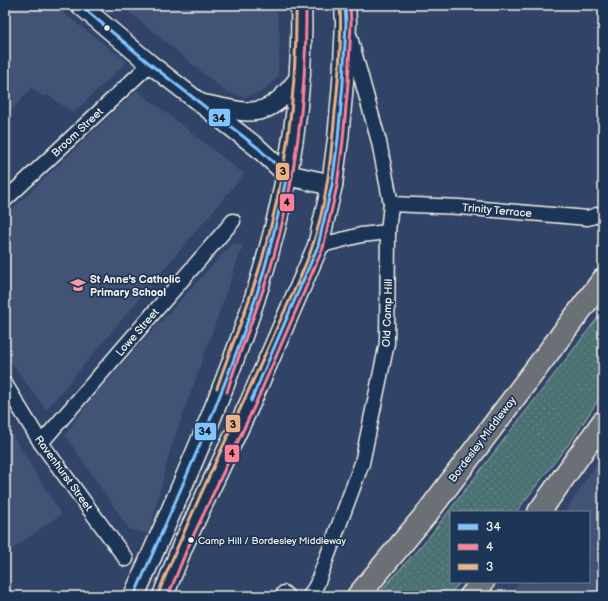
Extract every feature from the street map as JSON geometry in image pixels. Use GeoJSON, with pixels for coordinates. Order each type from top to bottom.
{"type":"FeatureCollection","features":[{"type":"Feature","properties":{"kind":"highway","name":"Bordesley Middleway"},"geometry":{"type":"LineString","coordinates":[[358,596],[428,512],[603,280]]}},
{"type":"Feature","properties":{"kind":"highway"},"geometry":{"type":"LineString","coordinates":[[539,511],[603,422]]}},
{"type":"Feature","properties":{"kind":"highway"},"geometry":{"type":"LineString","coordinates":[[471,596],[482,583]]}},
{"type":"Feature","properties":{"kind":"main road"},"geometry":{"type":"LineString","coordinates":[[134,596],[221,395],[266,266],[277,226],[296,127],[301,75],[301,5]]}},
{"type":"Feature","properties":{"kind":"main road"},"geometry":{"type":"LineString","coordinates":[[163,596],[183,545],[250,403],[318,246],[332,185],[343,90],[345,14]]}},
{"type":"Feature","properties":{"kind":"main road"},"geometry":{"type":"LineString","coordinates":[[287,175],[332,185]]}},
{"type":"Feature","properties":{"kind":"street"},"geometry":{"type":"LineString","coordinates":[[80,5],[150,64],[258,148],[287,175]]}},
{"type":"Feature","properties":{"kind":"street","name":"Old Camp Hill"},"geometry":{"type":"LineString","coordinates":[[310,596],[317,584],[362,463],[388,343],[388,232],[391,204],[379,142],[345,14]]}},
{"type":"Feature","properties":{"kind":"street","name":"Broom Street"},"geometry":{"type":"LineString","coordinates":[[5,200],[150,64]]}},
{"type":"Feature","properties":{"kind":"street"},"geometry":{"type":"LineString","coordinates":[[200,102],[246,113],[264,109],[271,107],[288,94],[301,75]]}},
{"type":"Feature","properties":{"kind":"street","name":"Trinity Terrace"},"geometry":{"type":"LineString","coordinates":[[391,204],[460,206],[588,218],[603,213]]}},
{"type":"Feature","properties":{"kind":"street","name":"Lowe Street"},"geometry":{"type":"LineString","coordinates":[[41,443],[233,221]]}},
{"type":"Feature","properties":{"kind":"street"},"geometry":{"type":"LineString","coordinates":[[318,246],[361,235],[388,232]]}},
{"type":"Feature","properties":{"kind":"street","name":"Ravenhurst Street"},"geometry":{"type":"LineString","coordinates":[[5,384],[41,443],[126,559]]}},
{"type":"Feature","properties":{"kind":"shaded area"},"geometry":{"type":"Polygon","coordinates":[[[5,5],[53,5],[127,62],[73,113],[48,95],[43,97],[31,88],[5,118],[5,5]]]}},
{"type":"Feature","properties":{"kind":"shaded area"},"geometry":{"type":"Polygon","coordinates":[[[121,5],[276,5],[280,39],[278,76],[262,92],[244,97],[226,92],[121,5]]]}},
{"type":"Feature","properties":{"kind":"shaded area","name":"St Anne's Catholic Primary School"},"geometry":{"type":"Polygon","coordinates":[[[137,90],[244,174],[46,410],[5,354],[5,216],[137,90]]]}},
{"type":"Feature","properties":{"kind":"shaded area"},"geometry":{"type":"Polygon","coordinates":[[[232,244],[243,245],[170,451],[149,534],[129,529],[65,435],[93,396],[232,244]]]}},
{"type":"Feature","properties":{"kind":"shaded area"},"geometry":{"type":"Polygon","coordinates":[[[5,423],[61,514],[5,554],[5,423]]]}},
{"type":"Feature","properties":{"kind":"shaded area"},"geometry":{"type":"Polygon","coordinates":[[[603,454],[603,596],[511,596],[518,583],[590,583],[590,511],[566,511],[603,454]]]}},
{"type":"Feature","properties":{"kind":"green space"},"geometry":{"type":"Polygon","coordinates":[[[603,311],[603,393],[574,437],[517,511],[450,511],[450,583],[460,583],[447,596],[376,596],[429,537],[603,311]]]}},
{"type":"Feature","properties":{"kind":"transit line","name":"34"},"geometry":{"type":"LineString","coordinates":[[80,5],[150,64],[258,148],[287,175],[268,257],[247,324],[201,442],[134,596]]}},
{"type":"Feature","properties":{"kind":"transit line","name":"3"},"geometry":{"type":"LineString","coordinates":[[217,388],[256,279],[270,231],[277,199],[292,103],[296,38],[296,5]]}},
{"type":"Feature","properties":{"kind":"transit line","name":"4"},"geometry":{"type":"LineString","coordinates":[[227,392],[271,266],[287,201],[302,104],[306,38],[306,5]]}},
{"type":"Feature","properties":{"kind":"transit line","name":"3"},"geometry":{"type":"LineString","coordinates":[[158,594],[301,275],[318,228],[330,162],[338,85],[341,32],[340,5]]}},
{"type":"Feature","properties":{"kind":"transit line","name":"34"},"geometry":{"type":"LineString","coordinates":[[251,401],[318,246],[332,185],[338,139],[343,83],[346,23],[345,5]]}},
{"type":"Feature","properties":{"kind":"transit line","name":"4"},"geometry":{"type":"LineString","coordinates":[[168,596],[188,547],[255,405],[323,248],[337,186],[343,140],[348,83],[351,23],[350,5]]}},
{"type":"Feature","properties":{"kind":"place","name":"St Anne's Catholic Primary School"},"geometry":{"type":"Point","coordinates":[78,285]}},
{"type":"Feature","properties":{"kind":"place","name":"Camp Hill / Bordesley Middleway"},"geometry":{"type":"Point","coordinates":[191,540]}}]}
